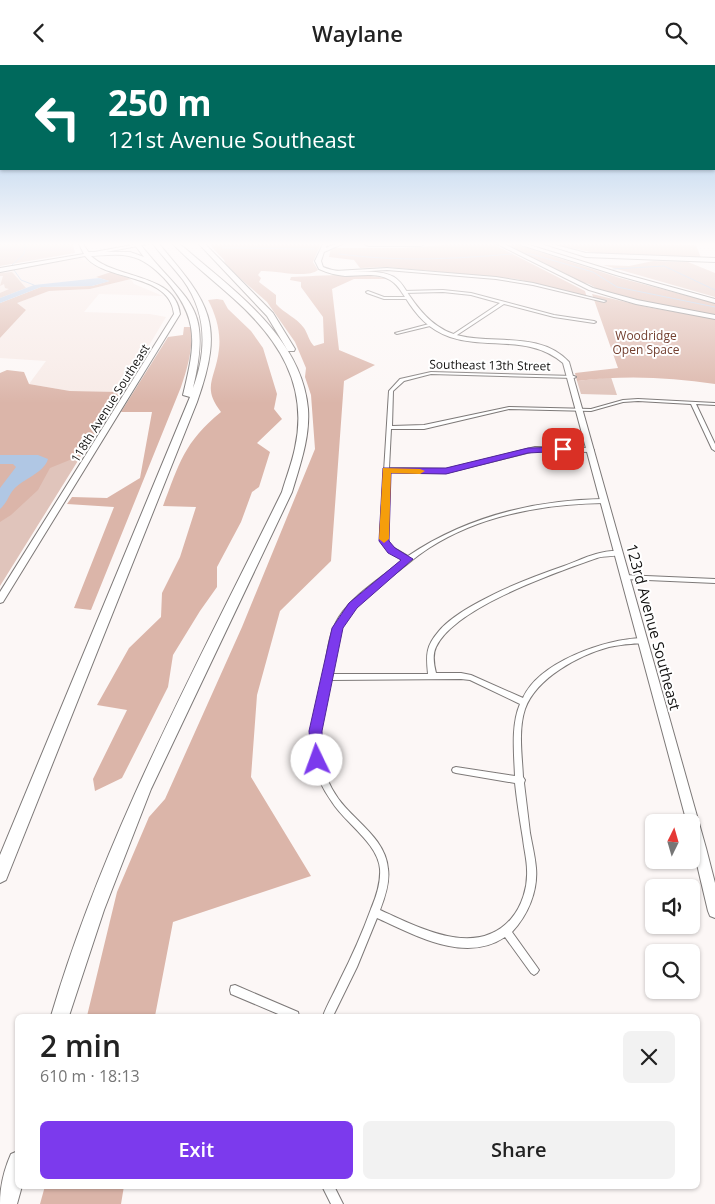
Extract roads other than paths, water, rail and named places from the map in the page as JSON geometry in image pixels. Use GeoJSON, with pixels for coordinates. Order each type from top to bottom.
{"type":"FeatureCollection","features":[{"type":"Feature","properties":{"kind":"highway"},"geometry":{"type":"LineString","coordinates":[[178,436],[196,359],[197,336],[189,305],[183,297]]}},
{"type":"Feature","properties":{"kind":"highway"},"geometry":{"type":"LineString","coordinates":[[0,875],[178,436],[205,362],[208,340],[207,325],[205,314],[197,297]]}},
{"type":"Feature","properties":{"kind":"highway"},"geometry":{"type":"LineString","coordinates":[[235,297],[260,320],[278,341],[300,381]]}},
{"type":"Feature","properties":{"kind":"highway"},"geometry":{"type":"LineString","coordinates":[[61,1014],[96,910],[144,789],[287,492],[300,458],[305,421],[296,357],[286,337],[270,315],[251,297]]}},
{"type":"Feature","properties":{"kind":"highway"},"geometry":{"type":"LineString","coordinates":[[6,1204],[15,1172]]}},
{"type":"Feature","properties":{"kind":"street","name":"118th Avenue Southeast"},"geometry":{"type":"LineString","coordinates":[[0,600],[177,314],[176,303],[172,297]]}},
{"type":"Feature","properties":{"kind":"street"},"geometry":{"type":"LineString","coordinates":[[382,297],[408,298],[429,325],[454,336],[503,303]]}},
{"type":"Feature","properties":{"kind":"street"},"geometry":{"type":"LineString","coordinates":[[478,297],[554,316],[594,322]]}},
{"type":"Feature","properties":{"kind":"street"},"geometry":{"type":"LineString","coordinates":[[588,297],[604,301]]}},
{"type":"Feature","properties":{"kind":"street"},"geometry":{"type":"LineString","coordinates":[[619,297],[715,317]]}},
{"type":"Feature","properties":{"kind":"street"},"geometry":{"type":"LineString","coordinates":[[701,297],[715,301]]}},
{"type":"Feature","properties":{"kind":"street"},"geometry":{"type":"LineString","coordinates":[[397,333],[429,325]]}},
{"type":"Feature","properties":{"kind":"street","name":"123rd Avenue Southeast"},"geometry":{"type":"LineString","coordinates":[[454,336],[473,340],[530,345],[558,355],[566,362],[572,377],[590,450],[700,848],[715,911]]}},
{"type":"Feature","properties":{"kind":"street","name":"Southeast 13th Street"},"geometry":{"type":"LineString","coordinates":[[389,428],[390,396],[397,384],[407,378],[442,373],[572,377]]}},
{"type":"Feature","properties":{"kind":"street"},"geometry":{"type":"LineString","coordinates":[[408,559],[391,551],[384,541],[389,428],[424,427],[509,408],[596,409],[630,401],[715,404]]}},
{"type":"Feature","properties":{"kind":"street"},"geometry":{"type":"LineString","coordinates":[[692,402],[714,447]]}},
{"type":"Feature","properties":{"kind":"street"},"geometry":{"type":"LineString","coordinates":[[387,470],[446,471],[535,449],[590,450]]}},
{"type":"Feature","properties":{"kind":"street"},"geometry":{"type":"LineString","coordinates":[[329,1014],[375,911],[385,878],[382,861],[372,841],[347,817],[335,801],[326,787],[317,760],[316,731],[331,651],[341,620],[364,596],[408,559],[448,533],[478,522],[557,502],[604,501]]}},
{"type":"Feature","properties":{"kind":"street"},"geometry":{"type":"LineString","coordinates":[[432,674],[430,658],[432,647],[458,620],[480,605],[516,587],[599,555],[618,553]]}},
{"type":"Feature","properties":{"kind":"street"},"geometry":{"type":"LineString","coordinates":[[625,577],[715,581]]}},
{"type":"Feature","properties":{"kind":"street"},"geometry":{"type":"LineString","coordinates":[[375,911],[447,941],[478,942],[494,939],[507,931],[523,912],[531,885],[532,869],[521,780],[518,727],[524,702],[541,681],[580,655],[622,642],[642,641]]}},
{"type":"Feature","properties":{"kind":"street"},"geometry":{"type":"LineString","coordinates":[[327,677],[432,674],[471,678],[524,702]]}},
{"type":"Feature","properties":{"kind":"street"},"geometry":{"type":"LineString","coordinates":[[456,770],[521,780]]}},
{"type":"Feature","properties":{"kind":"street"},"geometry":{"type":"LineString","coordinates":[[507,931],[534,970]]}},
{"type":"Feature","properties":{"kind":"street"},"geometry":{"type":"LineString","coordinates":[[235,990],[289,1014]]}},
{"type":"Feature","properties":{"kind":"street"},"geometry":{"type":"LineString","coordinates":[[330,1189],[337,1204]]}},
{"type":"Feature","properties":{"kind":"water"},"geometry":{"type":"Polygon","coordinates":[[[2,297],[15,297],[0,303],[0,298],[2,297]]]}},
{"type":"Feature","properties":{"kind":"water"},"geometry":{"type":"Polygon","coordinates":[[[0,455],[38,455],[48,459],[38,472],[14,489],[0,509],[0,488],[16,467],[13,464],[0,464],[0,455]]]}},
{"type":"Feature","properties":{"kind":"waterway"},"geometry":{"type":"LineString","coordinates":[[667,297],[715,307]]}},
{"type":"Feature","properties":{"kind":"park label","name":"Woodridge Open Space"},"geometry":{"type":"Point","coordinates":[646,342]}}]}
